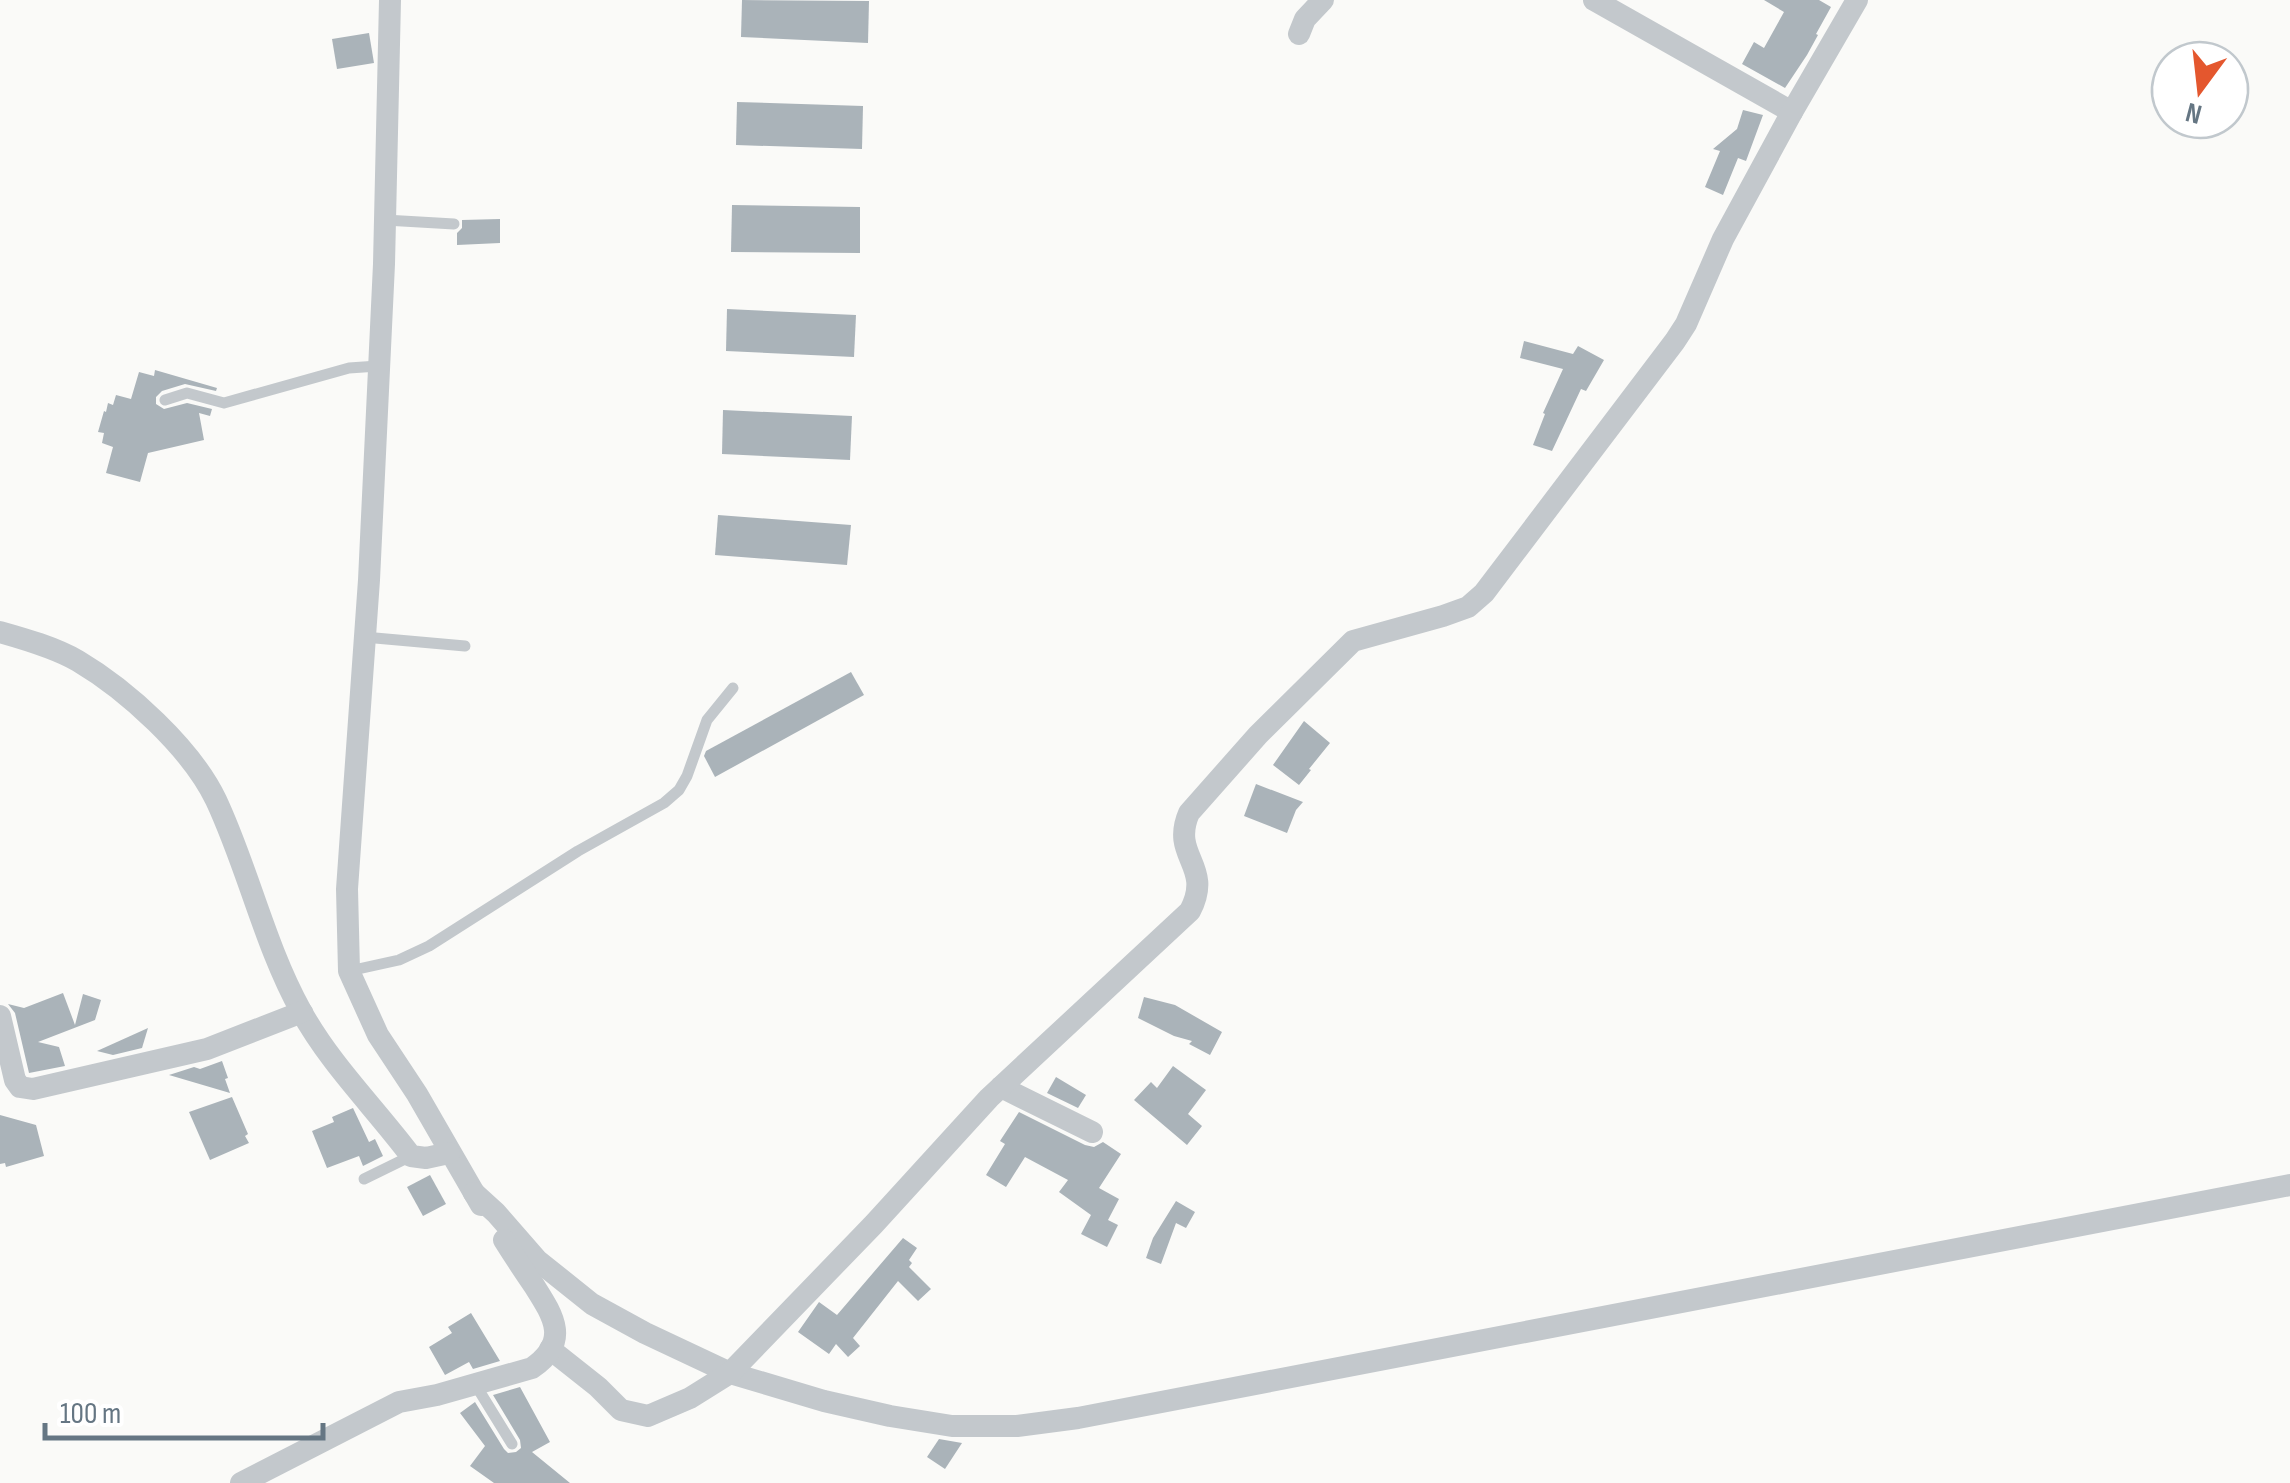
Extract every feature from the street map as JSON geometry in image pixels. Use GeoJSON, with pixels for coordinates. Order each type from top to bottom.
{"type":"FeatureCollection","features":[{"type":"Feature","properties":{"kind":"street"},"geometry":{"type":"LineString","coordinates":[[241,1483],[399,1402],[532,1368],[550,1349],[556,1328],[553,1316],[378,1036],[349,970],[347,889],[378,366],[390,0]]}},
{"type":"Feature","properties":{"kind":"street"},"geometry":{"type":"LineString","coordinates":[[1299,34],[1305,19],[1323,0]]}},
{"type":"Feature","properties":{"kind":"street"},"geometry":{"type":"LineString","coordinates":[[1594,0],[1792,112]]}},
{"type":"Feature","properties":{"kind":"street"},"geometry":{"type":"LineString","coordinates":[[550,1349],[622,1410],[648,1416],[690,1398],[730,1373],[1001,1087],[1190,910],[1199,885],[1182,841],[1183,826],[1199,799],[1353,641],[1468,607],[1484,593],[1686,324],[1723,239],[1857,0]]}},
{"type":"Feature","properties":{"kind":"street"},"geometry":{"type":"LineString","coordinates":[[0,632],[75,659],[117,687],[198,770],[215,798],[277,960],[302,1012],[340,1068],[411,1156],[426,1158],[449,1153]]}},
{"type":"Feature","properties":{"kind":"street"},"geometry":{"type":"LineString","coordinates":[[0,1016],[15,1080],[20,1087],[33,1090],[207,1049],[302,1012]]}},
{"type":"Feature","properties":{"kind":"street"},"geometry":{"type":"LineString","coordinates":[[1001,1087],[1092,1132]]}},
{"type":"Feature","properties":{"kind":"street"},"geometry":{"type":"LineString","coordinates":[[474,1193],[537,1260],[592,1304],[730,1373],[890,1416],[952,1426],[1018,1426],[1078,1418],[2290,1185]]}},
{"type":"Feature","properties":{"kind":"lane"},"geometry":{"type":"LineString","coordinates":[[385,220],[454,224]]}},
{"type":"Feature","properties":{"kind":"lane"},"geometry":{"type":"LineString","coordinates":[[165,400],[187,394],[224,403],[349,368],[378,366]]}},
{"type":"Feature","properties":{"kind":"lane"},"geometry":{"type":"LineString","coordinates":[[364,637],[465,646]]}},
{"type":"Feature","properties":{"kind":"lane"},"geometry":{"type":"LineString","coordinates":[[349,970],[399,960],[429,946],[578,851],[664,803],[679,790],[708,720],[733,688]]}},
{"type":"Feature","properties":{"kind":"lane"},"geometry":{"type":"LineString","coordinates":[[364,1179],[411,1156]]}},
{"type":"Feature","properties":{"kind":"lane"},"geometry":{"type":"LineString","coordinates":[[475,1384],[512,1444]]}},
{"type":"Feature","properties":{"kind":"building"},"geometry":{"type":"Polygon","coordinates":[[[742,0],[869,1],[868,43],[741,37],[742,0]]]}},
{"type":"Feature","properties":{"kind":"building"},"geometry":{"type":"Polygon","coordinates":[[[1764,0],[1819,0],[1831,7],[1785,88],[1742,64],[1754,42],[1764,48],[1784,12],[1764,0]]]}},
{"type":"Feature","properties":{"kind":"building"},"geometry":{"type":"Polygon","coordinates":[[[369,33],[374,63],[337,69],[332,39],[369,33]]]}},
{"type":"Feature","properties":{"kind":"building"},"geometry":{"type":"Polygon","coordinates":[[[737,102],[863,106],[862,149],[736,145],[737,102]]]}},
{"type":"Feature","properties":{"kind":"building"},"geometry":{"type":"Polygon","coordinates":[[[1743,110],[1763,115],[1746,161],[1738,158],[1723,195],[1705,187],[1720,151],[1713,149],[1737,129],[1743,110]]]}},
{"type":"Feature","properties":{"kind":"building"},"geometry":{"type":"Polygon","coordinates":[[[732,205],[860,207],[860,253],[731,252],[732,205]]]}},
{"type":"Feature","properties":{"kind":"building"},"geometry":{"type":"Polygon","coordinates":[[[500,219],[500,243],[457,245],[462,220],[500,219]]]}},
{"type":"Feature","properties":{"kind":"building"},"geometry":{"type":"Polygon","coordinates":[[[727,309],[856,315],[854,357],[726,351],[727,309]]]}},
{"type":"Feature","properties":{"kind":"building"},"geometry":{"type":"Polygon","coordinates":[[[1524,341],[1573,354],[1578,346],[1604,360],[1586,391],[1581,389],[1552,451],[1533,445],[1563,369],[1520,358],[1524,341]]]}},
{"type":"Feature","properties":{"kind":"building"},"geometry":{"type":"Polygon","coordinates":[[[155,370],[217,388],[216,391],[185,384],[162,391],[156,397],[156,404],[164,409],[187,403],[212,409],[210,416],[199,413],[204,440],[148,453],[140,482],[106,473],[113,447],[102,443],[104,433],[98,432],[104,411],[108,403],[113,405],[116,395],[131,399],[139,372],[154,376],[155,370]]]}},
{"type":"Feature","properties":{"kind":"building"},"geometry":{"type":"Polygon","coordinates":[[[723,410],[852,416],[850,460],[722,454],[723,410]]]}},
{"type":"Feature","properties":{"kind":"building"},"geometry":{"type":"Polygon","coordinates":[[[718,515],[851,525],[847,565],[715,555],[718,515]]]}},
{"type":"Feature","properties":{"kind":"building"},"geometry":{"type":"Polygon","coordinates":[[[851,672],[864,695],[715,777],[704,756],[706,751],[851,672]]]}},
{"type":"Feature","properties":{"kind":"building"},"geometry":{"type":"Polygon","coordinates":[[[1304,721],[1330,743],[1299,785],[1273,765],[1304,721]]]}},
{"type":"Feature","properties":{"kind":"building"},"geometry":{"type":"Polygon","coordinates":[[[1256,784],[1303,802],[1287,833],[1244,816],[1256,784]]]}},
{"type":"Feature","properties":{"kind":"building"},"geometry":{"type":"Polygon","coordinates":[[[63,993],[75,1025],[83,994],[101,1000],[95,1020],[38,1042],[59,1047],[65,1066],[29,1073],[15,1013],[8,1004],[24,1008],[63,993]]]}},
{"type":"Feature","properties":{"kind":"building"},"geometry":{"type":"Polygon","coordinates":[[[1144,997],[1175,1005],[1222,1032],[1210,1055],[1189,1044],[1192,1041],[1138,1018],[1144,997]]]}},
{"type":"Feature","properties":{"kind":"building"},"geometry":{"type":"Polygon","coordinates":[[[148,1028],[142,1048],[113,1055],[97,1051],[148,1028]]]}},
{"type":"Feature","properties":{"kind":"building"},"geometry":{"type":"Polygon","coordinates":[[[222,1061],[230,1093],[169,1075],[194,1067],[200,1069],[222,1061]]]}},
{"type":"Feature","properties":{"kind":"building"},"geometry":{"type":"Polygon","coordinates":[[[1173,1066],[1206,1090],[1188,1114],[1202,1126],[1187,1145],[1134,1100],[1151,1082],[1157,1088],[1173,1066]]]}},
{"type":"Feature","properties":{"kind":"building"},"geometry":{"type":"Polygon","coordinates":[[[1056,1077],[1086,1095],[1078,1108],[1047,1093],[1056,1077]]]}},
{"type":"Feature","properties":{"kind":"building"},"geometry":{"type":"Polygon","coordinates":[[[232,1097],[249,1143],[210,1160],[189,1112],[232,1097]]]}},
{"type":"Feature","properties":{"kind":"building"},"geometry":{"type":"Polygon","coordinates":[[[353,1108],[369,1142],[375,1139],[383,1156],[363,1166],[359,1156],[327,1168],[312,1131],[353,1108]]]}},
{"type":"Feature","properties":{"kind":"building"},"geometry":{"type":"Polygon","coordinates":[[[1019,1112],[1085,1145],[1094,1147],[1103,1142],[1121,1154],[1099,1188],[1119,1199],[1108,1220],[1118,1225],[1107,1247],[1081,1234],[1091,1215],[1059,1192],[1068,1180],[1025,1157],[1006,1187],[986,1175],[1005,1144],[1000,1141],[1019,1112]]]}},
{"type":"Feature","properties":{"kind":"building"},"geometry":{"type":"Polygon","coordinates":[[[0,1115],[36,1125],[44,1156],[6,1167],[5,1163],[0,1164],[0,1115]]]}},
{"type":"Feature","properties":{"kind":"building"},"geometry":{"type":"Polygon","coordinates":[[[430,1175],[446,1204],[423,1216],[407,1187],[430,1175]]]}},
{"type":"Feature","properties":{"kind":"building"},"geometry":{"type":"Polygon","coordinates":[[[1176,1201],[1195,1212],[1186,1228],[1176,1223],[1161,1264],[1146,1258],[1153,1238],[1176,1201]]]}},
{"type":"Feature","properties":{"kind":"building"},"geometry":{"type":"Polygon","coordinates":[[[903,1238],[917,1248],[909,1267],[931,1289],[918,1301],[898,1281],[853,1338],[860,1346],[848,1357],[836,1344],[829,1354],[798,1332],[819,1302],[837,1315],[903,1238]]]}},
{"type":"Feature","properties":{"kind":"building"},"geometry":{"type":"Polygon","coordinates":[[[471,1313],[500,1361],[473,1369],[469,1362],[445,1375],[429,1347],[452,1333],[448,1327],[471,1313]]]}},
{"type":"Feature","properties":{"kind":"building"},"geometry":{"type":"Polygon","coordinates":[[[520,1387],[550,1442],[532,1452],[570,1483],[494,1483],[470,1466],[485,1446],[460,1413],[475,1402],[504,1449],[516,1452],[521,1448],[520,1440],[493,1395],[520,1387]]]}},
{"type":"Feature","properties":{"kind":"building"},"geometry":{"type":"Polygon","coordinates":[[[939,1439],[962,1443],[945,1469],[927,1457],[939,1439]]]}}]}
